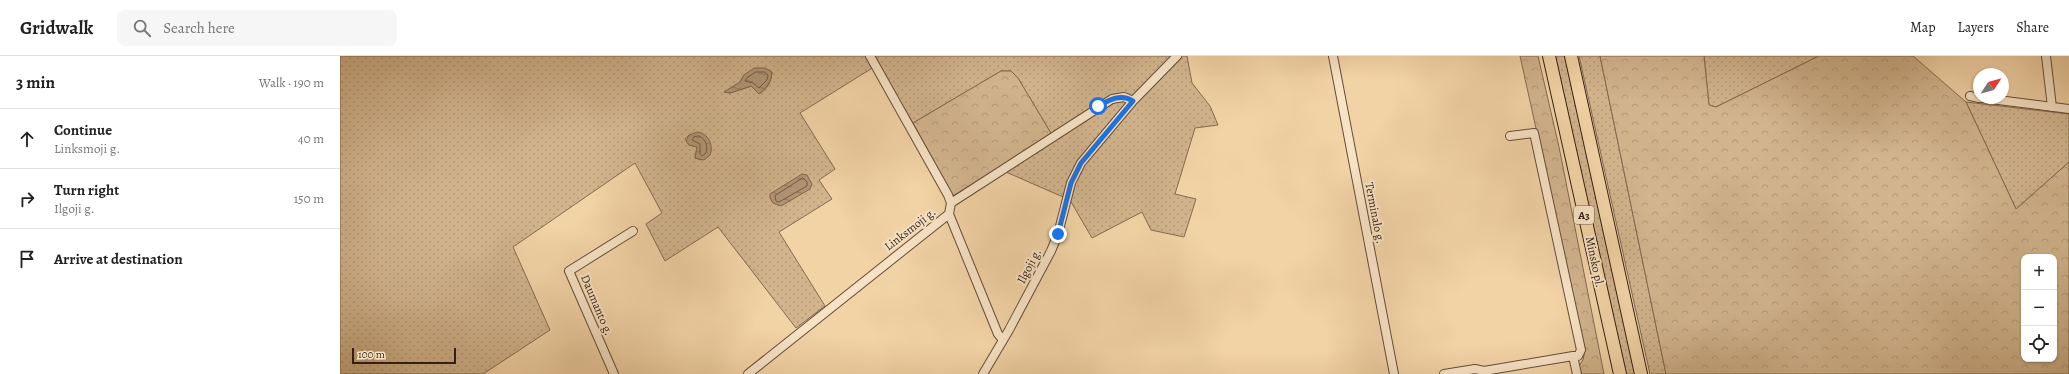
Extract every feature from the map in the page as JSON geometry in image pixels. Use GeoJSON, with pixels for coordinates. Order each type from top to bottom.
{"type":"FeatureCollection","features":[{"type":"Feature","properties":{"kind":"highway","name":"Minsko pl."},"geometry":{"type":"LineString","coordinates":[[1549,56],[1620,374]]}},
{"type":"Feature","properties":{"kind":"highway","name":"Minsko pl."},"geometry":{"type":"LineString","coordinates":[[1571,56],[1641,374]]}},
{"type":"Feature","properties":{"kind":"street"},"geometry":{"type":"LineString","coordinates":[[870,56],[948,194],[951,203]]}},
{"type":"Feature","properties":{"kind":"street","name":"Ilgoji g."},"geometry":{"type":"LineString","coordinates":[[983,374],[1051,251],[1058,234],[1071,183],[1081,163],[1133,101],[1177,56]]}},
{"type":"Feature","properties":{"kind":"street","name":"Terminalo g."},"geometry":{"type":"LineString","coordinates":[[1333,56],[1394,374]]}},
{"type":"Feature","properties":{"kind":"street"},"geometry":{"type":"LineString","coordinates":[[2046,56],[2052,107]]}},
{"type":"Feature","properties":{"kind":"street","name":"Linksmoji g."},"geometry":{"type":"LineString","coordinates":[[748,374],[949,214],[951,203],[1112,99],[1124,97],[1133,101]]}},
{"type":"Feature","properties":{"kind":"street"},"geometry":{"type":"LineString","coordinates":[[2009,101],[2069,109]]}},
{"type":"Feature","properties":{"kind":"street"},"geometry":{"type":"LineString","coordinates":[[1444,374],[1475,369],[1484,371],[1578,356],[1581,350],[1534,133],[1510,136]]}},
{"type":"Feature","properties":{"kind":"street"},"geometry":{"type":"LineString","coordinates":[[949,214],[998,334],[1003,340]]}},
{"type":"Feature","properties":{"kind":"street","name":"Daumanto g."},"geometry":{"type":"LineString","coordinates":[[614,374],[570,272],[633,231]]}},
{"type":"Feature","properties":{"kind":"street"},"geometry":{"type":"LineString","coordinates":[[1573,356],[1577,374]]}},
{"type":"Feature","properties":{"kind":"green space"},"geometry":{"type":"Polygon","coordinates":[[[340,56],[867,56],[874,67],[800,113],[835,169],[819,180],[832,199],[779,232],[825,306],[796,328],[718,227],[665,261],[646,224],[662,213],[635,163],[513,247],[550,330],[483,374],[340,374],[340,56]],[[772,72],[744,75],[740,82],[725,92],[730,93],[752,86],[759,94],[765,90],[768,85],[772,72]],[[689,135],[685,139],[689,145],[697,147],[695,158],[701,160],[710,155],[711,148],[689,135]]]}},
{"type":"Feature","properties":{"kind":"green space"},"geometry":{"type":"Polygon","coordinates":[[[873,56],[1187,56],[1192,83],[1210,106],[1218,125],[1195,128],[1175,194],[1196,199],[1184,237],[1151,230],[1142,212],[1092,238],[1070,200],[999,169],[1052,135],[1018,78],[1011,71],[1001,71],[913,123],[873,56]]]}},
{"type":"Feature","properties":{"kind":"green space"},"geometry":{"type":"Polygon","coordinates":[[[1520,56],[1538,56],[1559,147],[1604,374],[1581,374],[1579,366],[1583,360],[1585,350],[1520,56]]]}},
{"type":"Feature","properties":{"kind":"green space"},"geometry":{"type":"Polygon","coordinates":[[[1554,56],[1566,56],[1636,374],[1624,374],[1554,56]]]}},
{"type":"Feature","properties":{"kind":"green space"},"geometry":{"type":"Polygon","coordinates":[[[1579,56],[1600,56],[1666,374],[1650,374],[1579,56]]]}},
{"type":"Feature","properties":{"kind":"green space"},"geometry":{"type":"Polygon","coordinates":[[[1600,56],[1704,56],[1709,105],[1716,107],[1819,56],[1913,56],[1966,102],[2016,209],[2069,162],[2069,374],[1666,374],[1600,56]]]}},
{"type":"Feature","properties":{"kind":"green space"},"geometry":{"type":"Polygon","coordinates":[[[1704,56],[1819,56],[1716,107],[1709,105],[1704,56]]]}},
{"type":"Feature","properties":{"kind":"green space"},"geometry":{"type":"Polygon","coordinates":[[[1001,71],[1011,71],[1018,78],[1052,135],[953,196],[913,123],[1001,71]]]}},
{"type":"Feature","properties":{"kind":"green space"},"geometry":{"type":"Polygon","coordinates":[[[1966,102],[2069,114],[2069,162],[2016,209],[1966,102]]]}},
{"type":"Feature","properties":{"kind":"water"},"geometry":{"type":"Polygon","coordinates":[[[754,68],[765,68],[772,72],[771,79],[759,94],[751,86],[730,93],[724,92],[740,82],[744,75],[754,68]]]}},
{"type":"Feature","properties":{"kind":"water"},"geometry":{"type":"Polygon","coordinates":[[[697,132],[707,137],[711,144],[710,155],[704,160],[695,158],[697,147],[689,145],[686,141],[689,135],[697,132]]]}},
{"type":"Feature","properties":{"kind":"water"},"geometry":{"type":"Polygon","coordinates":[[[802,174],[807,175],[812,184],[810,189],[781,206],[773,203],[770,198],[770,194],[802,174]]]}},
{"type":"Feature","properties":{"kind":"route"},"geometry":{"type":"LineString","coordinates":[[1058,234],[1068,200],[1071,183],[1081,163],[1133,101],[1124,97],[1117,98],[1098,106]]}}]}
